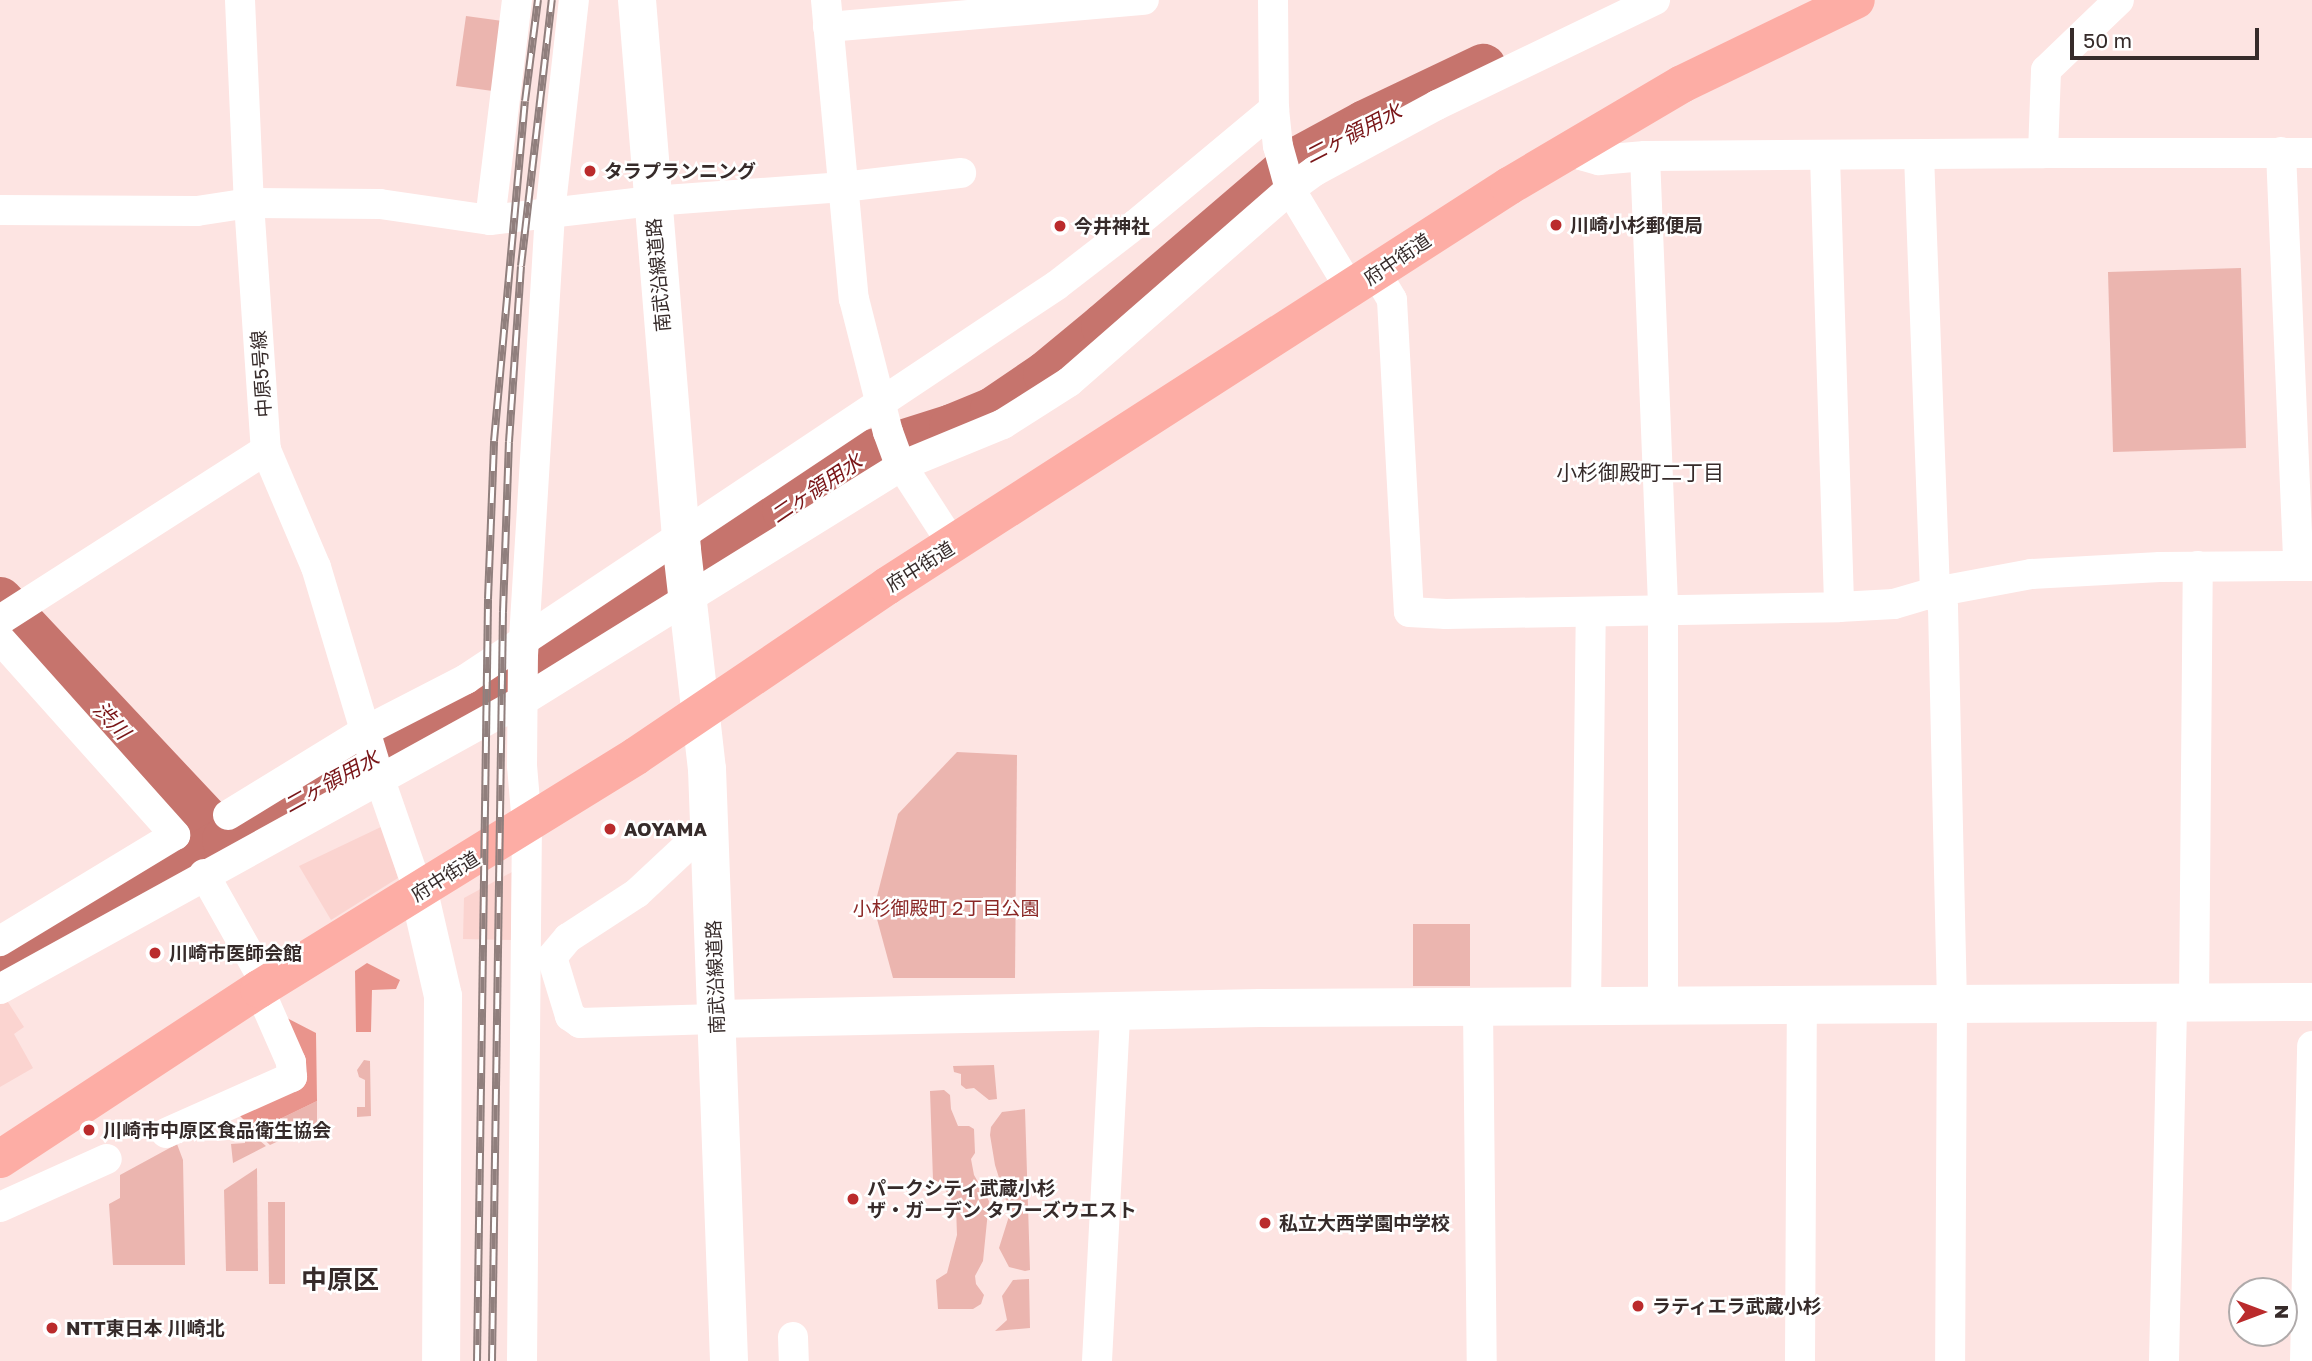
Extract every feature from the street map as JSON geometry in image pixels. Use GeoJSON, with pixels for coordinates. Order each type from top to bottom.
{"type":"FeatureCollection","features":[{"type":"Feature","properties":{"kind":"highway","name":"府中街道"},"geometry":{"type":"LineString","coordinates":[[0,1158],[263,987],[636,756],[699,711],[953,545],[1509,186],[1682,84],[1856,0]]}},
{"type":"Feature","properties":{"kind":"street","name":"中原5号線"},"geometry":{"type":"LineString","coordinates":[[240,0],[249,203],[266,450],[316,568],[380,780],[419,892]]}},
{"type":"Feature","properties":{"kind":"street"},"geometry":{"type":"LineString","coordinates":[[490,220],[517,0]]}},
{"type":"Feature","properties":{"kind":"street"},"geometry":{"type":"LineString","coordinates":[[522,1361],[527,825],[522,766],[523,648],[550,213],[573,0]]}},
{"type":"Feature","properties":{"kind":"street","name":"南武沿線道路"},"geometry":{"type":"LineString","coordinates":[[637,0],[682,543],[707,769],[729,1361]]}},
{"type":"Feature","properties":{"kind":"street"},"geometry":{"type":"LineString","coordinates":[[953,545],[900,463],[888,432],[854,299],[827,14],[1144,0]]}},
{"type":"Feature","properties":{"kind":"street"},"geometry":{"type":"LineString","coordinates":[[1273,0],[1274,109],[1278,146],[1290,189],[1364,282],[1392,300],[1409,612],[1591,612],[1839,607],[1894,604],[1935,592],[2031,574],[2198,566],[2305,566],[2281,152]]}},
{"type":"Feature","properties":{"kind":"street"},"geometry":{"type":"LineString","coordinates":[[0,989],[204,874],[380,780],[687,597],[900,463],[1003,424],[1069,383],[1290,189],[1315,171],[1437,106],[1655,0]]}},
{"type":"Feature","properties":{"kind":"street"},"geometry":{"type":"LineString","coordinates":[[2043,153],[2046,70],[2119,0]]}},
{"type":"Feature","properties":{"kind":"street"},"geometry":{"type":"LineString","coordinates":[[228,816],[365,731],[523,648],[682,543],[881,401],[1057,285],[1136,224],[1274,109]]}},
{"type":"Feature","properties":{"kind":"street"},"geometry":{"type":"LineString","coordinates":[[1576,148],[1581,155],[1599,160],[1645,156],[2312,153]]}},
{"type":"Feature","properties":{"kind":"street"},"geometry":{"type":"LineString","coordinates":[[1919,155],[1935,592],[1943,607],[1952,1002],[1950,1361]]}},
{"type":"Feature","properties":{"kind":"street"},"geometry":{"type":"LineString","coordinates":[[1645,156],[1663,609],[1663,1003]]}},
{"type":"Feature","properties":{"kind":"street"},"geometry":{"type":"LineString","coordinates":[[1825,157],[1839,607]]}},
{"type":"Feature","properties":{"kind":"street"},"geometry":{"type":"LineString","coordinates":[[0,210],[197,211],[249,203],[398,205],[490,220],[652,201],[843,187],[961,173]]}},
{"type":"Feature","properties":{"kind":"street"},"geometry":{"type":"LineString","coordinates":[[0,620],[266,450]]}},
{"type":"Feature","properties":{"kind":"street"},"geometry":{"type":"LineString","coordinates":[[2164,1361],[2183,1003],[2198,566]]}},
{"type":"Feature","properties":{"kind":"street"},"geometry":{"type":"LineString","coordinates":[[1586,1006],[1591,612]]}},
{"type":"Feature","properties":{"kind":"street"},"geometry":{"type":"LineString","coordinates":[[0,639],[175,835],[0,941]]}},
{"type":"Feature","properties":{"kind":"street"},"geometry":{"type":"LineString","coordinates":[[710,825],[637,893],[552,950],[570,1016],[580,1023],[1663,1003],[2312,1003]]}},
{"type":"Feature","properties":{"kind":"street"},"geometry":{"type":"LineString","coordinates":[[166,1133],[292,1077],[291,1062],[263,987],[204,874]]}},
{"type":"Feature","properties":{"kind":"street"},"geometry":{"type":"LineString","coordinates":[[419,892],[443,996],[441,1361]]}},
{"type":"Feature","properties":{"kind":"street"},"geometry":{"type":"LineString","coordinates":[[1800,1361],[1802,1003]]}},
{"type":"Feature","properties":{"kind":"street"},"geometry":{"type":"LineString","coordinates":[[1478,1007],[1482,1361]]}},
{"type":"Feature","properties":{"kind":"street"},"geometry":{"type":"LineString","coordinates":[[1097,1361],[1115,1012]]}},
{"type":"Feature","properties":{"kind":"street"},"geometry":{"type":"LineString","coordinates":[[2305,1361],[2312,1046]]}},
{"type":"Feature","properties":{"kind":"street"},"geometry":{"type":"LineString","coordinates":[[0,1207],[107,1159]]}},
{"type":"Feature","properties":{"kind":"shaded area"},"geometry":{"type":"Polygon","coordinates":[[[383,826],[398,878],[331,920],[299,866],[383,826]]]}},
{"type":"Feature","properties":{"kind":"shaded area"},"geometry":{"type":"Polygon","coordinates":[[[512,872],[511,940],[463,939],[464,898],[512,872]]]}},
{"type":"Feature","properties":{"kind":"shaded area"},"geometry":{"type":"Polygon","coordinates":[[[367,963],[400,980],[396,989],[372,990],[371,1032],[356,1032],[355,971],[367,963]]]}},
{"type":"Feature","properties":{"kind":"shaded area"},"geometry":{"type":"Polygon","coordinates":[[[4,996],[24,1027],[14,1034],[33,1068],[0,1087],[0,998],[4,996]]]}},
{"type":"Feature","properties":{"kind":"shaded area"},"geometry":{"type":"Polygon","coordinates":[[[285,1017],[316,1033],[317,1101],[255,1131],[238,1114],[302,1085],[285,1017]]]}},
{"type":"Feature","properties":{"kind":"green space"},"geometry":{"type":"Polygon","coordinates":[[[466,16],[510,22],[500,92],[456,86],[466,16]]]}},
{"type":"Feature","properties":{"kind":"green space"},"geometry":{"type":"Polygon","coordinates":[[[2241,268],[2246,448],[2113,452],[2108,272],[2241,268]]]}},
{"type":"Feature","properties":{"kind":"green space","name":"小杉御殿町 2丁目公園"},"geometry":{"type":"Polygon","coordinates":[[[957,752],[1017,755],[1015,978],[893,978],[874,908],[898,814],[957,752]]]}},
{"type":"Feature","properties":{"kind":"green space"},"geometry":{"type":"Polygon","coordinates":[[[1413,924],[1470,924],[1470,986],[1413,986],[1413,924]]]}},
{"type":"Feature","properties":{"kind":"green space"},"geometry":{"type":"Polygon","coordinates":[[[364,1060],[370,1061],[371,1116],[357,1117],[357,1107],[365,1107],[365,1080],[359,1077],[357,1070],[364,1060]]]}},
{"type":"Feature","properties":{"kind":"green space"},"geometry":{"type":"Polygon","coordinates":[[[994,1065],[997,1099],[989,1100],[974,1088],[966,1089],[961,1085],[961,1074],[954,1072],[953,1066],[994,1065]]]}},
{"type":"Feature","properties":{"kind":"green space"},"geometry":{"type":"Polygon","coordinates":[[[944,1090],[950,1095],[951,1109],[958,1126],[974,1129],[975,1153],[971,1159],[974,1175],[989,1201],[983,1261],[975,1276],[976,1284],[984,1295],[981,1304],[973,1309],[938,1309],[936,1280],[947,1273],[957,1235],[956,1207],[941,1183],[933,1180],[930,1091],[944,1090]]]}},
{"type":"Feature","properties":{"kind":"green space"},"geometry":{"type":"Polygon","coordinates":[[[317,1101],[317,1123],[270,1145],[255,1131],[317,1101]]]}},
{"type":"Feature","properties":{"kind":"green space"},"geometry":{"type":"Polygon","coordinates":[[[1025,1109],[1030,1270],[1025,1271],[1009,1267],[999,1248],[1010,1213],[995,1165],[990,1135],[991,1127],[1002,1112],[1025,1109]]]}},
{"type":"Feature","properties":{"kind":"green space"},"geometry":{"type":"Polygon","coordinates":[[[245,1128],[266,1146],[233,1163],[231,1144],[245,1143],[245,1128]]]}},
{"type":"Feature","properties":{"kind":"green space"},"geometry":{"type":"Polygon","coordinates":[[[177,1144],[183,1160],[185,1265],[113,1265],[109,1204],[120,1198],[120,1175],[177,1144]]]}},
{"type":"Feature","properties":{"kind":"green space"},"geometry":{"type":"Polygon","coordinates":[[[257,1168],[258,1271],[226,1271],[224,1190],[257,1168]]]}},
{"type":"Feature","properties":{"kind":"green space"},"geometry":{"type":"Polygon","coordinates":[[[268,1202],[285,1202],[285,1284],[269,1284],[268,1202]]]}},
{"type":"Feature","properties":{"kind":"green space"},"geometry":{"type":"Polygon","coordinates":[[[1029,1279],[1030,1328],[995,1331],[1007,1320],[1002,1296],[1013,1280],[1029,1279]]]}},
{"type":"Feature","properties":{"kind":"waterway","name":"二ヶ領用水"},"geometry":{"type":"LineString","coordinates":[[21,963],[225,840],[523,675],[785,510],[861,456],[952,427],[993,410],[1046,374],[1299,159],[1365,123],[1483,67]]}},
{"type":"Feature","properties":{"kind":"waterway","name":"渋川"},"geometry":{"type":"LineString","coordinates":[[0,600],[225,840]]}},
{"type":"Feature","properties":{"kind":"railway"},"geometry":{"type":"LineString","coordinates":[[477,1361],[488,599],[494,441],[525,101],[538,0]]}},
{"type":"Feature","properties":{"kind":"railway"},"geometry":{"type":"LineString","coordinates":[[492,1361],[503,612],[509,442],[521,266],[552,0]]}},
{"type":"Feature","properties":{"kind":"place","name":"タラプランニング"},"geometry":{"type":"Point","coordinates":[590,171]}},
{"type":"Feature","properties":{"kind":"place","name":"川崎小杉郵便局"},"geometry":{"type":"Point","coordinates":[1556,225]}},
{"type":"Feature","properties":{"kind":"place","name":"今井神社"},"geometry":{"type":"Point","coordinates":[1060,226]}},
{"type":"Feature","properties":{"kind":"place","name":"AOYAMA"},"geometry":{"type":"Point","coordinates":[610,829]}},
{"type":"Feature","properties":{"kind":"place","name":"川崎市医師会館"},"geometry":{"type":"Point","coordinates":[155,953]}},
{"type":"Feature","properties":{"kind":"place","name":"川崎市中原区食品衛生協会"},"geometry":{"type":"Point","coordinates":[89,1130]}},
{"type":"Feature","properties":{"kind":"place","name":"パークシティ武蔵小杉 ザ・ガーデン タワーズウエスト"},"geometry":{"type":"Point","coordinates":[853,1199]}},
{"type":"Feature","properties":{"kind":"place","name":"私立大西学園中学校"},"geometry":{"type":"Point","coordinates":[1265,1223]}},
{"type":"Feature","properties":{"kind":"place","name":"ラティエラ武蔵小杉"},"geometry":{"type":"Point","coordinates":[1638,1306]}},
{"type":"Feature","properties":{"kind":"place","name":"NTT東日本 川崎北"},"geometry":{"type":"Point","coordinates":[52,1328]}},
{"type":"Feature","properties":{"kind":"district","name":"小杉御殿町二丁目"},"geometry":{"type":"Point","coordinates":[1640,472]}},
{"type":"Feature","properties":{"kind":"district","name":"中原区"},"geometry":{"type":"Point","coordinates":[340,1280]}}]}
